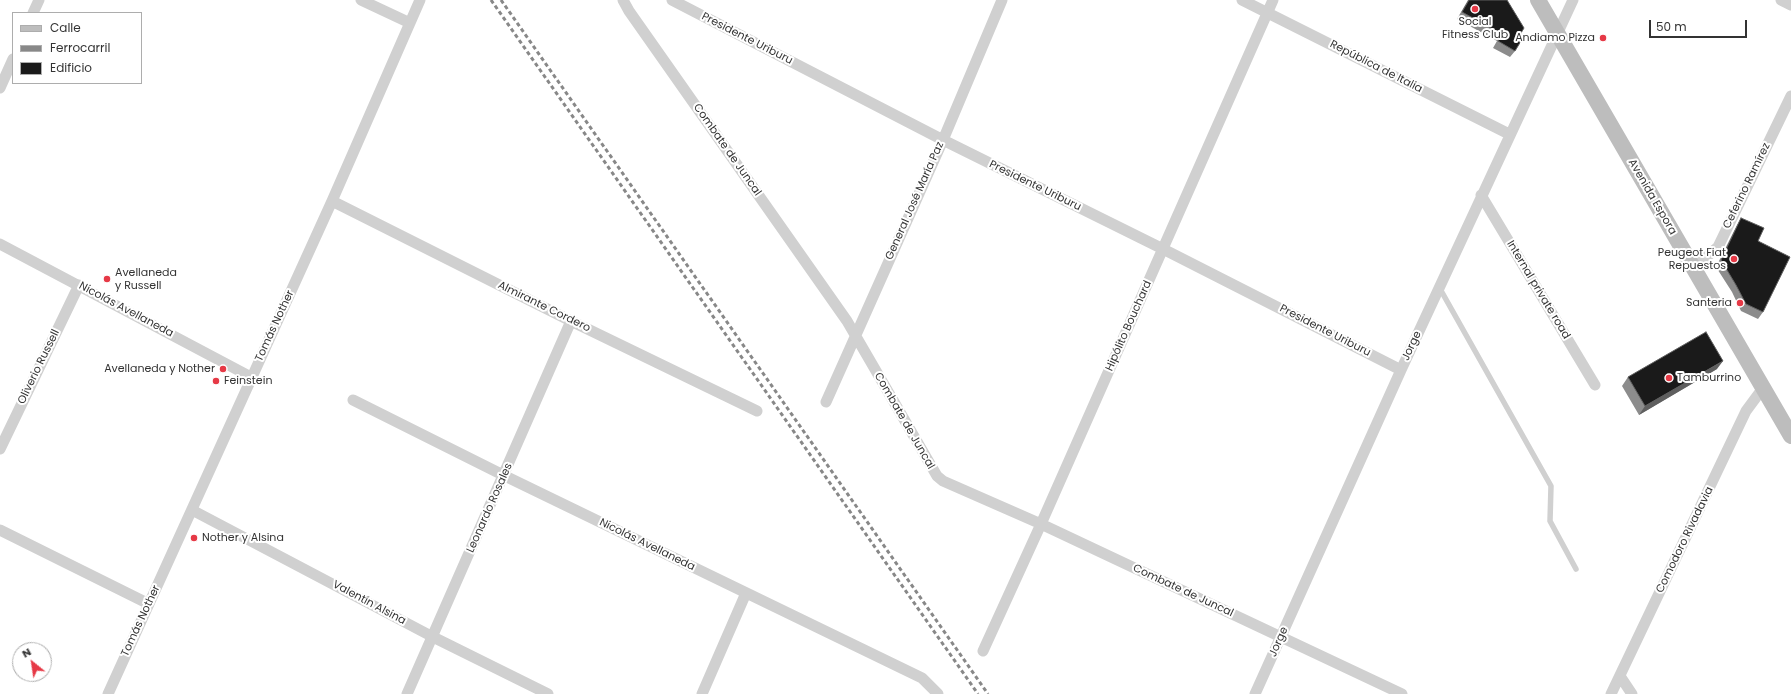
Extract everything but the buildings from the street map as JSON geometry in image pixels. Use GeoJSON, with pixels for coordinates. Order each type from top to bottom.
{"type":"FeatureCollection","features":[{"type":"Feature","properties":{"kind":"main road","name":"Avenida Espora"},"geometry":{"type":"LineString","coordinates":[[1538,0],[1791,436]]}},
{"type":"Feature","properties":{"kind":"street"},"geometry":{"type":"LineString","coordinates":[[34,12],[39,0]]}},
{"type":"Feature","properties":{"kind":"street"},"geometry":{"type":"LineString","coordinates":[[361,0],[410,24]]}},
{"type":"Feature","properties":{"kind":"street","name":"Tomás Nother"},"geometry":{"type":"LineString","coordinates":[[108,694],[332,201],[420,0]]}},
{"type":"Feature","properties":{"kind":"street","name":"Combate de Juncal"},"geometry":{"type":"LineString","coordinates":[[624,0],[629,11],[847,321],[937,476],[943,481],[1041,524],[1402,694]]}},
{"type":"Feature","properties":{"kind":"street","name":"Presidente Uriburu"},"geometry":{"type":"LineString","coordinates":[[672,0],[943,140],[1163,249],[1401,370]]}},
{"type":"Feature","properties":{"kind":"street","name":"General José María Paz"},"geometry":{"type":"LineString","coordinates":[[826,402],[943,140],[1002,0]]}},
{"type":"Feature","properties":{"kind":"street","name":"República de Italia"},"geometry":{"type":"LineString","coordinates":[[1242,0],[1509,134]]}},
{"type":"Feature","properties":{"kind":"street","name":"Hipólito Bouchard"},"geometry":{"type":"LineString","coordinates":[[983,651],[1041,524],[1273,0]]}},
{"type":"Feature","properties":{"kind":"street","name":"Jorge"},"geometry":{"type":"LineString","coordinates":[[1255,694],[1439,286],[1573,0]]}},
{"type":"Feature","properties":{"kind":"street"},"geometry":{"type":"LineString","coordinates":[[1781,0],[1791,5]]}},
{"type":"Feature","properties":{"kind":"street"},"geometry":{"type":"LineString","coordinates":[[0,88],[12,61]]}},
{"type":"Feature","properties":{"kind":"street","name":"Ceferino Ramírez"},"geometry":{"type":"LineString","coordinates":[[1693,268],[1718,247],[1791,96]]}},
{"type":"Feature","properties":{"kind":"street","name":"Internal private road"},"geometry":{"type":"LineString","coordinates":[[1482,195],[1595,385]]}},
{"type":"Feature","properties":{"kind":"street","name":"Almirante Cordero"},"geometry":{"type":"LineString","coordinates":[[332,201],[571,321],[757,411]]}},
{"type":"Feature","properties":{"kind":"street","name":"Nicolás Avellaneda"},"geometry":{"type":"LineString","coordinates":[[0,244],[251,377]]}},
{"type":"Feature","properties":{"kind":"street","name":"Oliverio Russell"},"geometry":{"type":"LineString","coordinates":[[0,449],[79,285]]}},
{"type":"Feature","properties":{"kind":"street","name":"Leonardo Rosales"},"geometry":{"type":"LineString","coordinates":[[407,694],[571,321]]}},
{"type":"Feature","properties":{"kind":"street","name":"Comodoro Rivadavia"},"geometry":{"type":"LineString","coordinates":[[1611,694],[1746,411],[1763,388]]}},
{"type":"Feature","properties":{"kind":"street","name":"Nicolás Avellaneda"},"geometry":{"type":"LineString","coordinates":[[353,400],[504,476],[922,678],[938,694]]}},
{"type":"Feature","properties":{"kind":"street","name":"Valentín Alsina"},"geometry":{"type":"LineString","coordinates":[[192,510],[433,637],[548,694]]}},
{"type":"Feature","properties":{"kind":"street"},"geometry":{"type":"LineString","coordinates":[[0,530],[149,604]]}},
{"type":"Feature","properties":{"kind":"street"},"geometry":{"type":"LineString","coordinates":[[702,694],[746,593]]}},
{"type":"Feature","properties":{"kind":"street"},"geometry":{"type":"LineString","coordinates":[[1620,676],[1632,694]]}},
{"type":"Feature","properties":{"kind":"lane"},"geometry":{"type":"LineString","coordinates":[[1439,286],[1551,486],[1550,521],[1576,569]]}},
{"type":"Feature","properties":{"kind":"railway"},"geometry":{"type":"LineString","coordinates":[[491,0],[978,694]]}},
{"type":"Feature","properties":{"kind":"railway"},"geometry":{"type":"LineString","coordinates":[[501,0],[988,694]]}},
{"type":"Feature","properties":{"kind":"place","name":"Social Fitness Club"},"geometry":{"type":"Point","coordinates":[1475,9]}},
{"type":"Feature","properties":{"kind":"place","name":"Andiamo Pizza"},"geometry":{"type":"Point","coordinates":[1603,38]}},
{"type":"Feature","properties":{"kind":"place","name":"Peugeot Fiat Repuestos"},"geometry":{"type":"Point","coordinates":[1734,259]}},
{"type":"Feature","properties":{"kind":"place","name":"Avellaneda y Russell"},"geometry":{"type":"Point","coordinates":[107,279]}},
{"type":"Feature","properties":{"kind":"place","name":"Santeria"},"geometry":{"type":"Point","coordinates":[1740,303]}},
{"type":"Feature","properties":{"kind":"place","name":"Avellaneda y Nother"},"geometry":{"type":"Point","coordinates":[223,369]}},
{"type":"Feature","properties":{"kind":"place","name":"Tamburrino"},"geometry":{"type":"Point","coordinates":[1669,378]}},
{"type":"Feature","properties":{"kind":"place","name":"Feinstein"},"geometry":{"type":"Point","coordinates":[216,381]}},
{"type":"Feature","properties":{"kind":"place","name":"Nother y Alsina"},"geometry":{"type":"Point","coordinates":[194,538]}}]}
